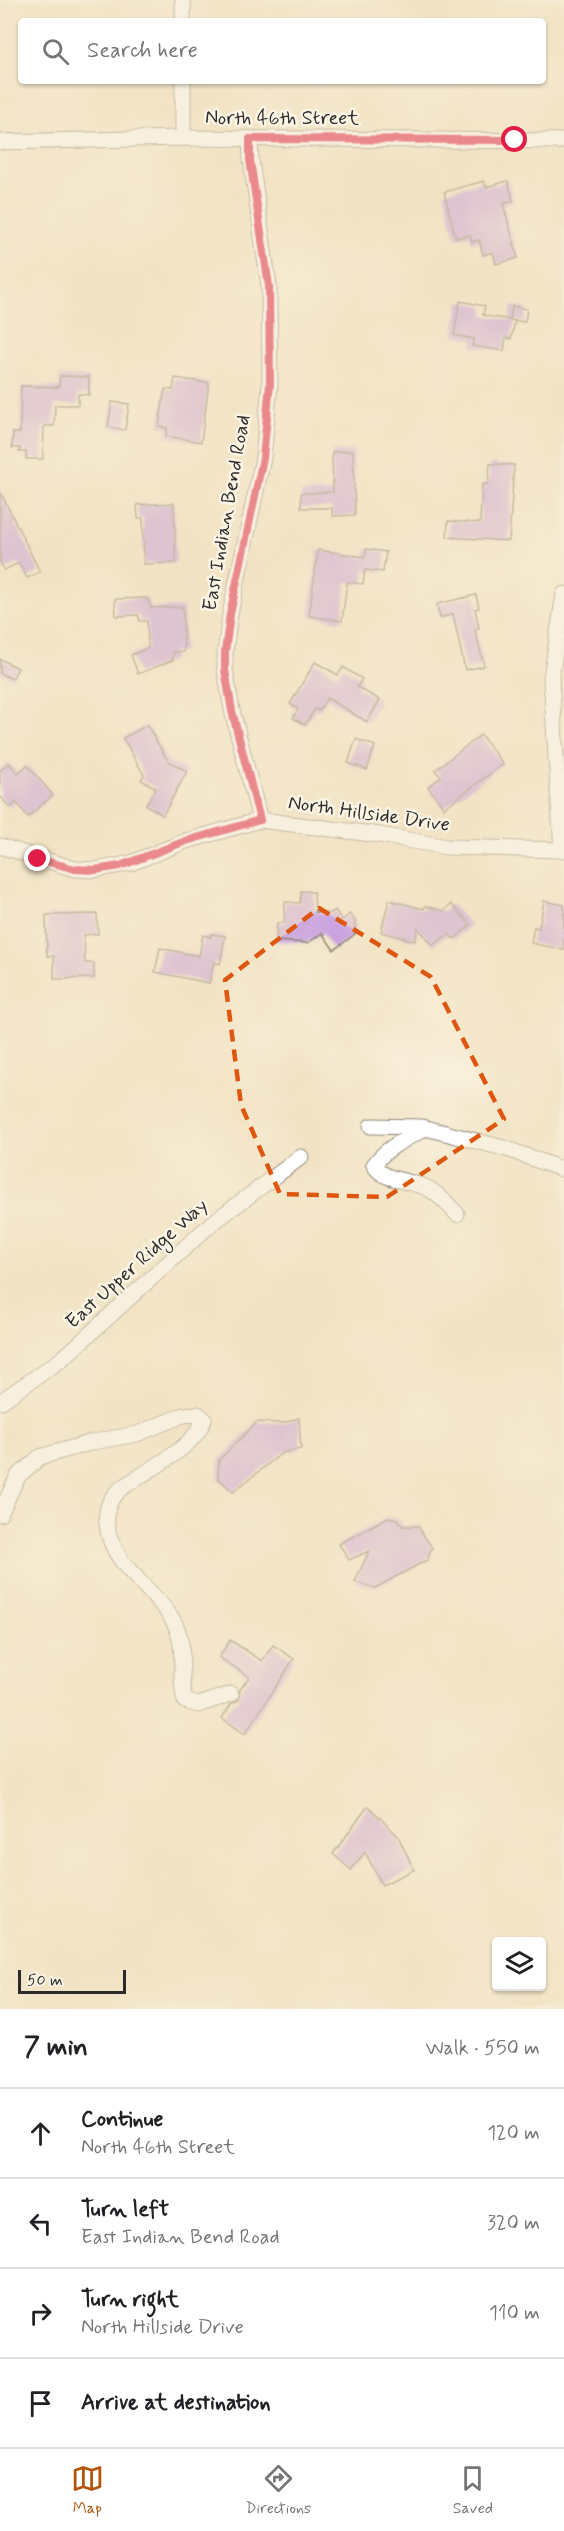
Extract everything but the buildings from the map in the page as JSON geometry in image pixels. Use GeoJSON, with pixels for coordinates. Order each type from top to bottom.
{"type":"FeatureCollection","features":[{"type":"Feature","properties":{"kind":"street"},"geometry":{"type":"LineString","coordinates":[[183,0],[183,18]]}},
{"type":"Feature","properties":{"kind":"street"},"geometry":{"type":"LineString","coordinates":[[183,84],[183,138]]}},
{"type":"Feature","properties":{"kind":"street","name":"North 46th Street"},"geometry":{"type":"LineString","coordinates":[[0,142],[183,138],[564,141]]}},
{"type":"Feature","properties":{"kind":"street","name":"East Indian Bend Road"},"geometry":{"type":"LineString","coordinates":[[250,139],[250,160],[269,286],[270,384],[263,458],[230,614],[225,670],[232,711],[260,820]]}},
{"type":"Feature","properties":{"kind":"street"},"geometry":{"type":"LineString","coordinates":[[563,850],[551,678],[564,594]]}},
{"type":"Feature","properties":{"kind":"street","name":"North Hillside Drive"},"geometry":{"type":"LineString","coordinates":[[0,846],[75,869],[95,870],[131,863],[186,841],[260,820],[380,835],[447,847],[563,850]]}},
{"type":"Feature","properties":{"kind":"street"},"geometry":{"type":"LineString","coordinates":[[371,1126],[426,1128],[507,1149],[564,1170]]}},
{"type":"Feature","properties":{"kind":"street"},"geometry":{"type":"LineString","coordinates":[[426,1128],[394,1146],[379,1157],[374,1165],[378,1171],[387,1176],[414,1182],[429,1189],[442,1198],[457,1214]]}},
{"type":"Feature","properties":{"kind":"street","name":"East Upper Ridge Way"},"geometry":{"type":"LineString","coordinates":[[0,1402],[62,1359],[204,1230],[301,1157]]}},
{"type":"Feature","properties":{"kind":"street"},"geometry":{"type":"LineString","coordinates":[[0,1514],[18,1476],[40,1457],[93,1442],[137,1434],[183,1415],[198,1414],[204,1419],[201,1428],[189,1442],[123,1487],[106,1509],[107,1520],[113,1546],[132,1575],[167,1612],[176,1626],[182,1650],[181,1687],[185,1701],[198,1705],[231,1694]]}},
{"type":"Feature","properties":{"kind":"highlighted area"},"geometry":{"type":"Polygon","coordinates":[[[319,908],[431,977],[504,1119],[387,1197],[280,1194],[241,1105],[225,980],[319,908]]]}},
{"type":"Feature","properties":{"kind":"route"},"geometry":{"type":"LineString","coordinates":[[38,859],[75,869],[95,870],[120,866],[186,841],[260,820],[232,711],[225,670],[226,636],[263,458],[270,384],[269,286],[250,160],[250,139],[515,140]]}}]}
